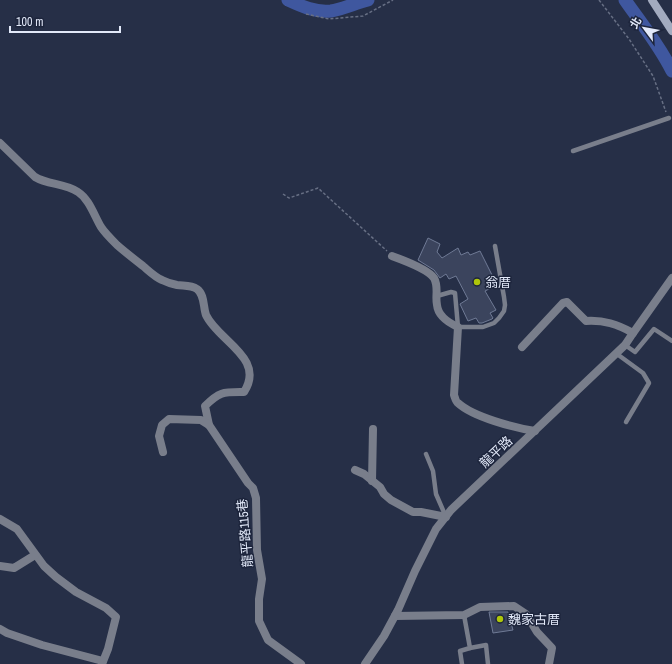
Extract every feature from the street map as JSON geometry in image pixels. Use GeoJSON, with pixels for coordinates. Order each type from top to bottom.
{"type":"FeatureCollection","features":[{"type":"Feature","properties":{"kind":"main road"},"geometry":{"type":"LineString","coordinates":[[652,0],[672,30]]}},
{"type":"Feature","properties":{"kind":"street"},"geometry":{"type":"LineString","coordinates":[[0,143],[35,177],[42,181],[65,185],[79,192],[90,205],[102,228],[117,244],[155,275],[169,283],[189,286],[197,290],[203,301],[206,315],[217,330],[246,361],[250,371],[248,385],[244,392],[226,392],[215,396],[205,406],[209,425]]}},
{"type":"Feature","properties":{"kind":"street"},"geometry":{"type":"LineString","coordinates":[[392,256],[428,272],[434,277],[437,296],[436,305],[440,314],[449,323],[458,327],[454,395],[458,403],[478,415],[517,428],[535,432]]}},
{"type":"Feature","properties":{"kind":"street","name":"龍平路"},"geometry":{"type":"LineString","coordinates":[[365,664],[384,636],[395,616],[436,529],[460,502],[617,354],[625,345],[672,278]]}},
{"type":"Feature","properties":{"kind":"street"},"geometry":{"type":"LineString","coordinates":[[522,347],[563,303],[567,302],[586,322],[600,320],[623,327],[633,333]]}},
{"type":"Feature","properties":{"kind":"street"},"geometry":{"type":"LineString","coordinates":[[163,452],[159,436],[162,425],[169,419],[201,420],[209,425]]}},
{"type":"Feature","properties":{"kind":"street","name":"龍平路115巷"},"geometry":{"type":"LineString","coordinates":[[209,425],[248,483],[253,488],[256,498],[257,550],[262,580],[259,599],[259,620],[268,640],[301,664]]}},
{"type":"Feature","properties":{"kind":"street"},"geometry":{"type":"LineString","coordinates":[[372,481],[373,429]]}},
{"type":"Feature","properties":{"kind":"street"},"geometry":{"type":"LineString","coordinates":[[355,470],[364,474],[380,487],[384,494],[391,500],[413,512],[446,517]]}},
{"type":"Feature","properties":{"kind":"street"},"geometry":{"type":"LineString","coordinates":[[0,519],[17,529],[44,566],[76,592],[106,608],[116,617],[103,663],[42,645],[7,633],[0,629]]}},
{"type":"Feature","properties":{"kind":"street"},"geometry":{"type":"LineString","coordinates":[[0,566],[14,568],[36,556]]}},
{"type":"Feature","properties":{"kind":"street"},"geometry":{"type":"LineString","coordinates":[[395,616],[464,616],[480,606],[514,606],[526,614],[537,632],[552,648],[549,664]]}},
{"type":"Feature","properties":{"kind":"lane"},"geometry":{"type":"LineString","coordinates":[[573,152],[669,118]]}},
{"type":"Feature","properties":{"kind":"lane"},"geometry":{"type":"LineString","coordinates":[[437,296],[451,292],[455,293],[458,327],[483,327],[494,323],[500,318],[504,311],[505,305],[495,246]]}},
{"type":"Feature","properties":{"kind":"lane"},"geometry":{"type":"LineString","coordinates":[[625,345],[635,352],[654,329],[672,341]]}},
{"type":"Feature","properties":{"kind":"lane"},"geometry":{"type":"LineString","coordinates":[[617,354],[643,373],[648,379],[649,383],[626,422]]}},
{"type":"Feature","properties":{"kind":"lane"},"geometry":{"type":"LineString","coordinates":[[426,454],[433,471],[436,494],[446,517]]}},
{"type":"Feature","properties":{"kind":"lane"},"geometry":{"type":"LineString","coordinates":[[464,616],[470,648]]}},
{"type":"Feature","properties":{"kind":"lane"},"geometry":{"type":"LineString","coordinates":[[462,664],[460,651],[486,645],[488,664]]}},
{"type":"Feature","properties":{"kind":"path"},"geometry":{"type":"LineString","coordinates":[[306,14],[329,19],[362,16],[393,0]]}},
{"type":"Feature","properties":{"kind":"path"},"geometry":{"type":"LineString","coordinates":[[599,0],[629,39],[653,76],[669,118]]}},
{"type":"Feature","properties":{"kind":"path"},"geometry":{"type":"LineString","coordinates":[[283,194],[289,198],[318,188],[392,256]]}},
{"type":"Feature","properties":{"kind":"building","name":"翁厝"},"geometry":{"type":"Polygon","coordinates":[[[428,238],[440,244],[437,252],[442,258],[458,248],[461,255],[468,252],[470,255],[480,251],[497,285],[485,291],[496,310],[490,313],[493,318],[492,319],[482,323],[479,323],[476,318],[468,321],[460,304],[468,299],[456,276],[449,279],[446,274],[440,278],[434,270],[418,260],[428,238]]]}},
{"type":"Feature","properties":{"kind":"building","name":"魏家古厝"},"geometry":{"type":"Polygon","coordinates":[[[489,612],[508,612],[513,630],[493,633],[489,612]]]}},
{"type":"Feature","properties":{"kind":"waterway"},"geometry":{"type":"LineString","coordinates":[[288,0],[298,5],[320,11],[340,9],[368,0]]}},
{"type":"Feature","properties":{"kind":"waterway"},"geometry":{"type":"LineString","coordinates":[[625,0],[656,44],[672,71]]}},
{"type":"Feature","properties":{"kind":"place","name":"翁厝"},"geometry":{"type":"Point","coordinates":[477,282]}},
{"type":"Feature","properties":{"kind":"place","name":"魏家古厝"},"geometry":{"type":"Point","coordinates":[500,619]}}]}
